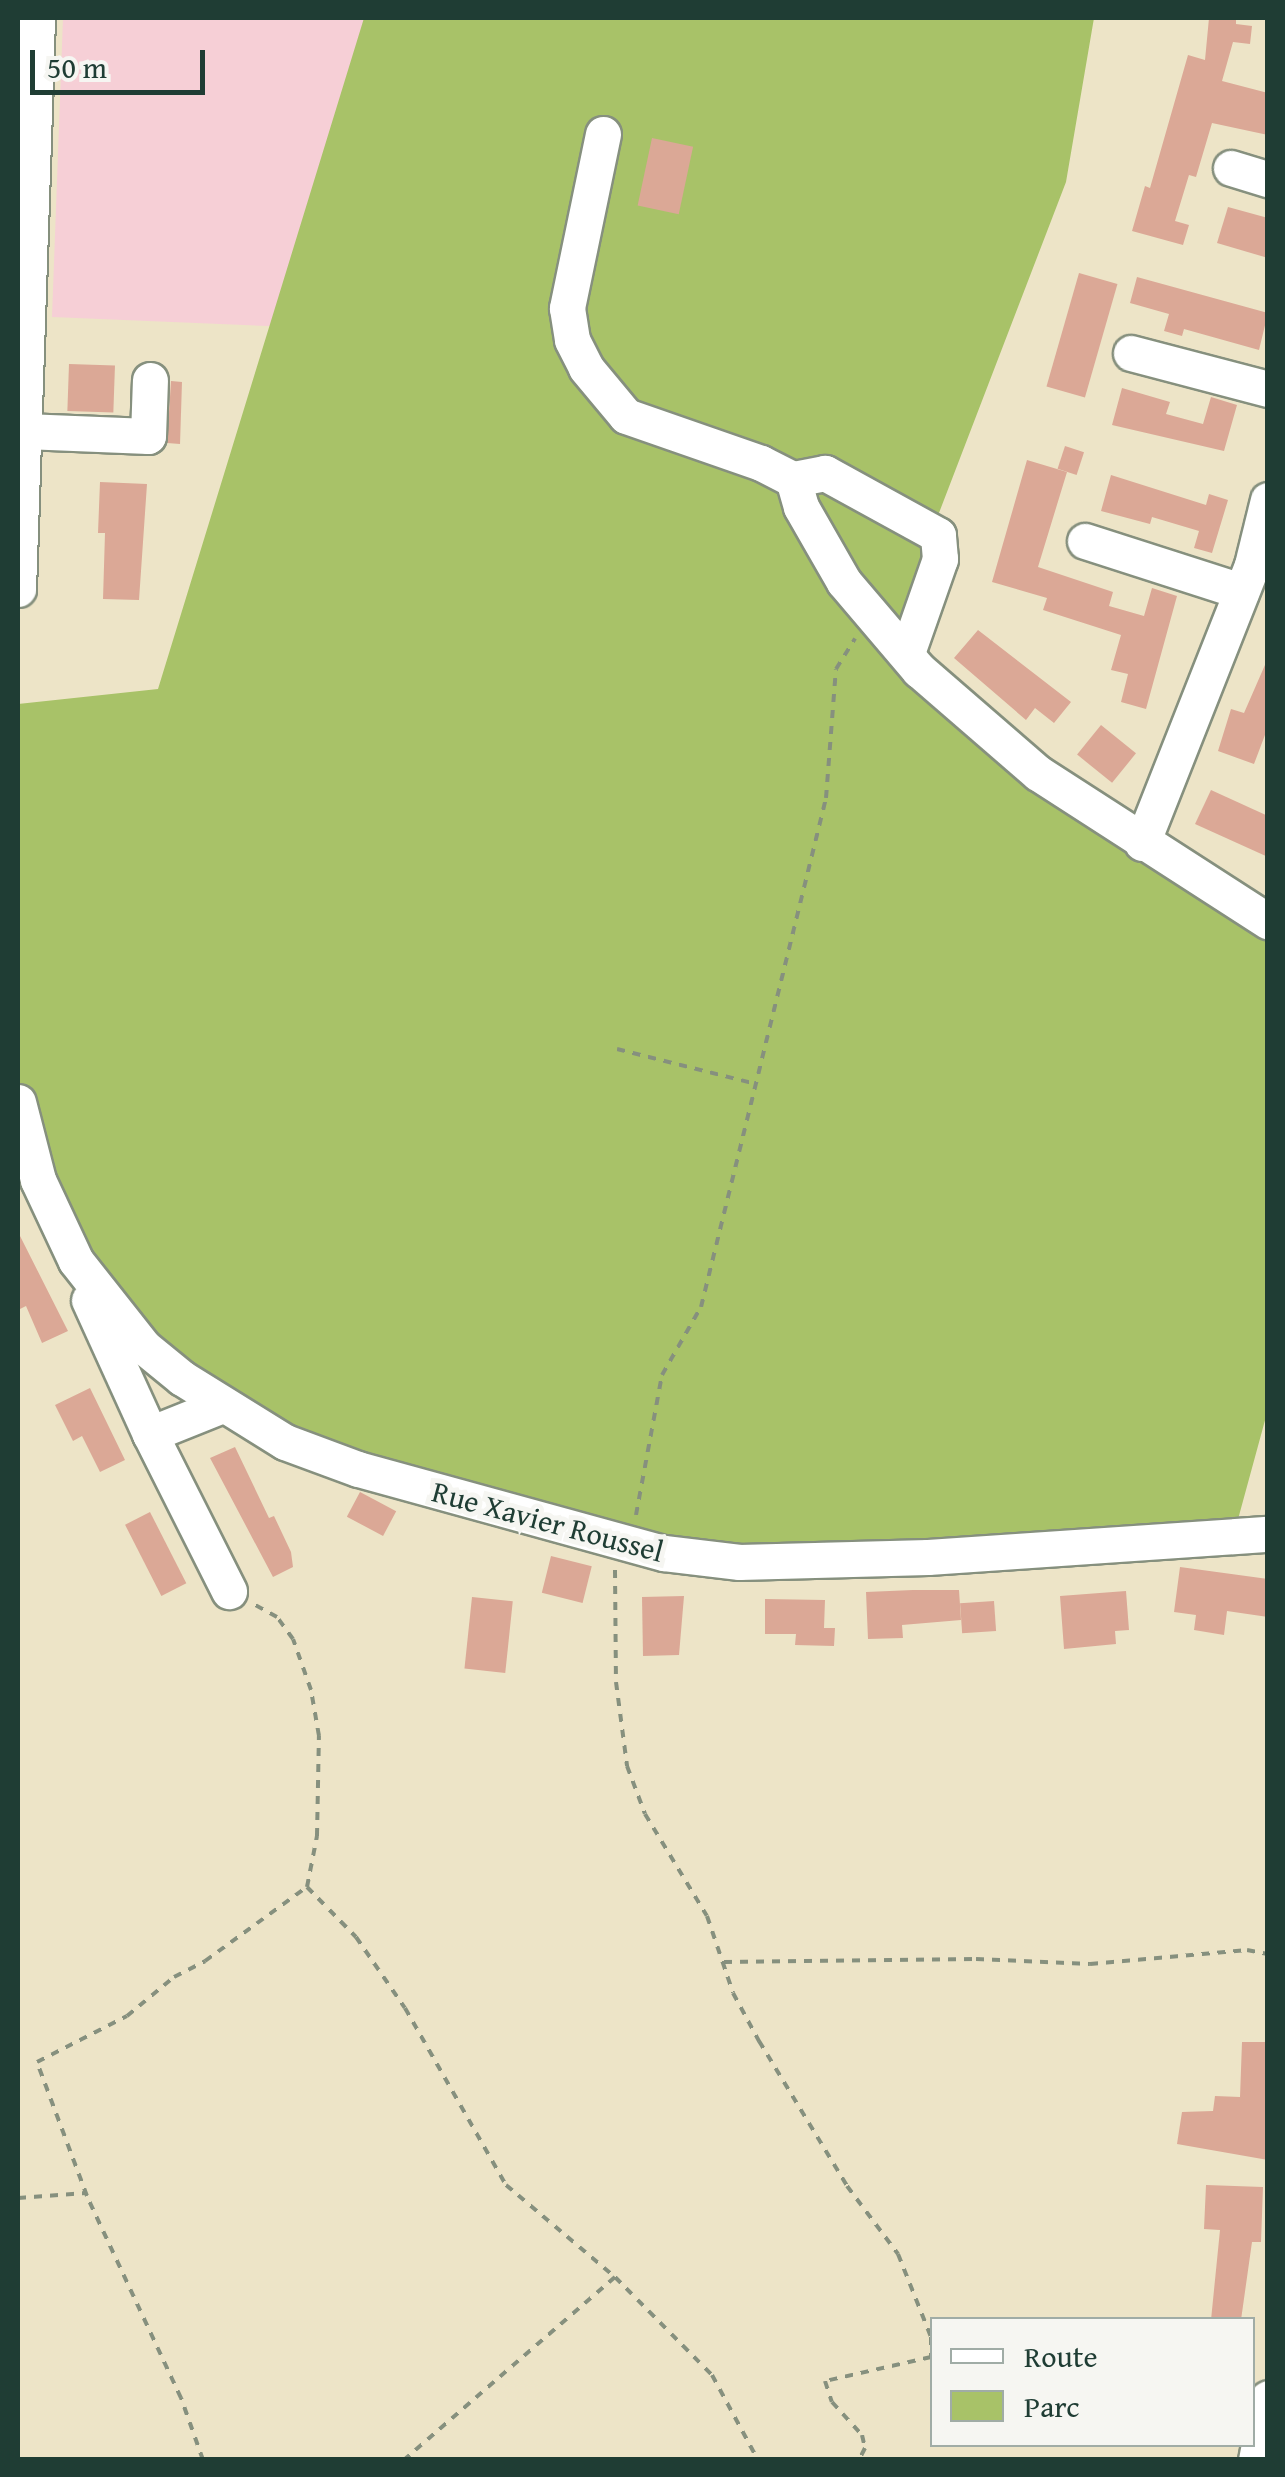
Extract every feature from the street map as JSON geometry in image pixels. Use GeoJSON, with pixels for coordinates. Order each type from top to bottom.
{"type":"FeatureCollection","features":[{"type":"Feature","properties":{"kind":"street"},"geometry":{"type":"LineString","coordinates":[[18,589],[24,431],[27,56],[38,18]]}},
{"type":"Feature","properties":{"kind":"street"},"geometry":{"type":"LineString","coordinates":[[603,134],[567,308],[572,340],[586,368],[626,416],[762,463],[797,493],[844,582],[950,698],[1038,773],[1268,921]]}},
{"type":"Feature","properties":{"kind":"street"},"geometry":{"type":"LineString","coordinates":[[1231,168],[1268,178]]}},
{"type":"Feature","properties":{"kind":"street"},"geometry":{"type":"LineString","coordinates":[[1131,353],[1268,389]]}},
{"type":"Feature","properties":{"kind":"street"},"geometry":{"type":"LineString","coordinates":[[24,431],[148,436],[150,380]]}},
{"type":"Feature","properties":{"kind":"street"},"geometry":{"type":"LineString","coordinates":[[797,493],[824,473],[938,535],[940,558],[898,644]]}},
{"type":"Feature","properties":{"kind":"street"},"geometry":{"type":"LineString","coordinates":[[1142,843],[1241,591],[1268,500]]}},
{"type":"Feature","properties":{"kind":"street"},"geometry":{"type":"LineString","coordinates":[[1085,541],[1241,591]]}},
{"type":"Feature","properties":{"kind":"street","name":"Rue Xavier Roussel"},"geometry":{"type":"LineString","coordinates":[[18,1102],[38,1180],[76,1261],[144,1347],[222,1405],[284,1442],[358,1469],[623,1542],[740,1562],[798,1564],[1268,1534]]}},
{"type":"Feature","properties":{"kind":"street"},"geometry":{"type":"LineString","coordinates":[[76,1261],[96,1320],[229,1591]]}},
{"type":"Feature","properties":{"kind":"street"},"geometry":{"type":"LineString","coordinates":[[150,1434],[222,1405]]}},
{"type":"Feature","properties":{"kind":"street"},"geometry":{"type":"LineString","coordinates":[[1256,2460],[1268,2398]]}},
{"type":"Feature","properties":{"kind":"path"},"geometry":{"type":"LineString","coordinates":[[898,644],[854,640],[836,669],[826,798],[702,1307],[662,1376],[623,1542],[616,1682],[627,1766],[645,1814],[707,1916],[733,1993],[787,2089],[848,2186],[898,2254],[930,2334]]}},
{"type":"Feature","properties":{"kind":"path"},"geometry":{"type":"LineString","coordinates":[[617,1049],[756,1084]]}},
{"type":"Feature","properties":{"kind":"path"},"geometry":{"type":"LineString","coordinates":[[203,2460],[182,2398],[86,2193],[38,2062],[127,2016],[174,1977],[205,1961],[307,1887],[317,1836],[319,1736],[311,1690],[293,1639],[276,1618],[229,1591]]}},
{"type":"Feature","properties":{"kind":"path"},"geometry":{"type":"LineString","coordinates":[[307,1887],[356,1937],[405,2008],[506,2185],[615,2276],[712,2376],[758,2460]]}},
{"type":"Feature","properties":{"kind":"path"},"geometry":{"type":"LineString","coordinates":[[724,1962],[976,1960],[1090,1964],[1248,1950],[1268,1954]]}},
{"type":"Feature","properties":{"kind":"path"},"geometry":{"type":"LineString","coordinates":[[18,2198],[86,2193]]}},
{"type":"Feature","properties":{"kind":"path"},"geometry":{"type":"LineString","coordinates":[[404,2460],[615,2276]]}},
{"type":"Feature","properties":{"kind":"path"},"geometry":{"type":"LineString","coordinates":[[860,2460],[865,2448],[862,2435],[832,2402],[825,2381],[930,2357]]}},
{"type":"Feature","properties":{"kind":"shaded area"},"geometry":{"type":"Polygon","coordinates":[[[63,18],[398,18],[293,327],[52,317],[63,18]]]}},
{"type":"Feature","properties":{"kind":"green space"},"geometry":{"type":"Polygon","coordinates":[[[364,18],[1094,18],[1066,182],[919,565],[919,591],[890,642],[1267,928],[1267,1413],[1234,1534],[739,1562],[285,1442],[108,1306],[18,1095],[18,704],[158,689],[364,18]]]}},
{"type":"Feature","properties":{"kind":"building"},"geometry":{"type":"Polygon","coordinates":[[[1209,18],[1236,18],[1236,24],[1252,26],[1250,44],[1233,42],[1222,81],[1268,93],[1268,135],[1212,123],[1196,177],[1189,175],[1175,221],[1189,225],[1183,245],[1132,231],[1145,186],[1150,188],[1188,55],[1205,60],[1209,18]]]}},
{"type":"Feature","properties":{"kind":"building"},"geometry":{"type":"Polygon","coordinates":[[[652,138],[693,147],[679,214],[638,205],[652,138]]]}},
{"type":"Feature","properties":{"kind":"building"},"geometry":{"type":"Polygon","coordinates":[[[1228,207],[1268,218],[1268,258],[1217,243],[1228,207]]]}},
{"type":"Feature","properties":{"kind":"building"},"geometry":{"type":"Polygon","coordinates":[[[1079,273],[1117,284],[1085,397],[1046,386],[1079,273]]]}},
{"type":"Feature","properties":{"kind":"building"},"geometry":{"type":"Polygon","coordinates":[[[1137,277],[1268,313],[1259,350],[1184,329],[1182,336],[1164,331],[1169,314],[1130,303],[1137,277]]]}},
{"type":"Feature","properties":{"kind":"building"},"geometry":{"type":"Polygon","coordinates":[[[69,364],[115,366],[113,413],[67,411],[69,364]]]}},
{"type":"Feature","properties":{"kind":"building"},"geometry":{"type":"Polygon","coordinates":[[[171,381],[182,382],[180,444],[167,443],[171,381]]]}},
{"type":"Feature","properties":{"kind":"building"},"geometry":{"type":"Polygon","coordinates":[[[1122,388],[1170,402],[1166,414],[1203,424],[1211,397],[1237,405],[1224,451],[1112,425],[1122,388]]]}},
{"type":"Feature","properties":{"kind":"building"},"geometry":{"type":"Polygon","coordinates":[[[1065,446],[1084,452],[1077,475],[1058,469],[1065,446]]]}},
{"type":"Feature","properties":{"kind":"building"},"geometry":{"type":"Polygon","coordinates":[[[1027,460],[1067,472],[1038,567],[1113,592],[1109,606],[1144,616],[1152,588],[1177,596],[1146,709],[1121,702],[1128,674],[1111,670],[1121,635],[1043,610],[1047,598],[992,582],[1027,460]]]}},
{"type":"Feature","properties":{"kind":"building"},"geometry":{"type":"Polygon","coordinates":[[[1111,475],[1206,505],[1209,494],[1228,500],[1212,553],[1194,548],[1199,531],[1152,517],[1150,524],[1101,511],[1111,475]]]}},
{"type":"Feature","properties":{"kind":"building"},"geometry":{"type":"Polygon","coordinates":[[[100,482],[147,484],[139,600],[103,599],[105,533],[98,533],[100,482]]]}},
{"type":"Feature","properties":{"kind":"building"},"geometry":{"type":"Polygon","coordinates":[[[978,630],[1071,702],[1054,723],[1035,708],[1026,720],[954,658],[978,630]]]}},
{"type":"Feature","properties":{"kind":"building"},"geometry":{"type":"Polygon","coordinates":[[[1268,658],[1268,727],[1254,764],[1218,751],[1231,709],[1244,713],[1268,658]]]}},
{"type":"Feature","properties":{"kind":"building"},"geometry":{"type":"Polygon","coordinates":[[[1101,725],[1136,753],[1112,783],[1077,755],[1101,725]]]}},
{"type":"Feature","properties":{"kind":"building"},"geometry":{"type":"Polygon","coordinates":[[[1211,790],[1268,816],[1268,857],[1195,824],[1211,790]]]}},
{"type":"Feature","properties":{"kind":"building"},"geometry":{"type":"Polygon","coordinates":[[[18,1232],[68,1331],[42,1343],[26,1306],[18,1310],[18,1232]]]}},
{"type":"Feature","properties":{"kind":"building"},"geometry":{"type":"Polygon","coordinates":[[[90,1388],[125,1460],[100,1472],[82,1436],[73,1441],[55,1405],[90,1388]]]}},
{"type":"Feature","properties":{"kind":"building"},"geometry":{"type":"Polygon","coordinates":[[[235,1447],[269,1518],[274,1516],[291,1552],[293,1567],[273,1577],[210,1458],[235,1447]]]}},
{"type":"Feature","properties":{"kind":"building"},"geometry":{"type":"Polygon","coordinates":[[[360,1492],[396,1511],[383,1536],[347,1517],[360,1492]]]}},
{"type":"Feature","properties":{"kind":"building"},"geometry":{"type":"Polygon","coordinates":[[[150,1512],[186,1583],[161,1596],[125,1525],[150,1512]]]}},
{"type":"Feature","properties":{"kind":"building"},"geometry":{"type":"Polygon","coordinates":[[[551,1556],[592,1566],[583,1603],[542,1593],[551,1556]]]}},
{"type":"Feature","properties":{"kind":"building"},"geometry":{"type":"Polygon","coordinates":[[[1180,1567],[1268,1579],[1268,1617],[1227,1611],[1224,1635],[1194,1630],[1196,1615],[1174,1612],[1180,1567]]]}},
{"type":"Feature","properties":{"kind":"building"},"geometry":{"type":"Polygon","coordinates":[[[959,1590],[961,1620],[902,1625],[903,1638],[868,1639],[866,1592],[959,1590]]]}},
{"type":"Feature","properties":{"kind":"building"},"geometry":{"type":"Polygon","coordinates":[[[1126,1591],[1129,1630],[1115,1631],[1116,1644],[1064,1649],[1060,1596],[1126,1591]]]}},
{"type":"Feature","properties":{"kind":"building"},"geometry":{"type":"Polygon","coordinates":[[[684,1596],[679,1655],[643,1656],[642,1597],[684,1596]]]}},
{"type":"Feature","properties":{"kind":"building"},"geometry":{"type":"Polygon","coordinates":[[[472,1597],[513,1601],[505,1673],[464,1669],[472,1597]]]}},
{"type":"Feature","properties":{"kind":"building"},"geometry":{"type":"Polygon","coordinates":[[[765,1599],[825,1600],[824,1628],[835,1628],[834,1646],[795,1645],[796,1634],[765,1634],[765,1599]]]}},
{"type":"Feature","properties":{"kind":"building"},"geometry":{"type":"Polygon","coordinates":[[[994,1601],[996,1631],[962,1633],[960,1603],[994,1601]]]}},
{"type":"Feature","properties":{"kind":"building"},"geometry":{"type":"Polygon","coordinates":[[[1242,2042],[1268,2042],[1268,2160],[1177,2144],[1182,2112],[1213,2111],[1215,2096],[1240,2097],[1242,2042]]]}},
{"type":"Feature","properties":{"kind":"building"},"geometry":{"type":"Polygon","coordinates":[[[1206,2185],[1263,2187],[1261,2242],[1252,2242],[1241,2317],[1211,2317],[1220,2230],[1204,2229],[1206,2185]]]}}]}
